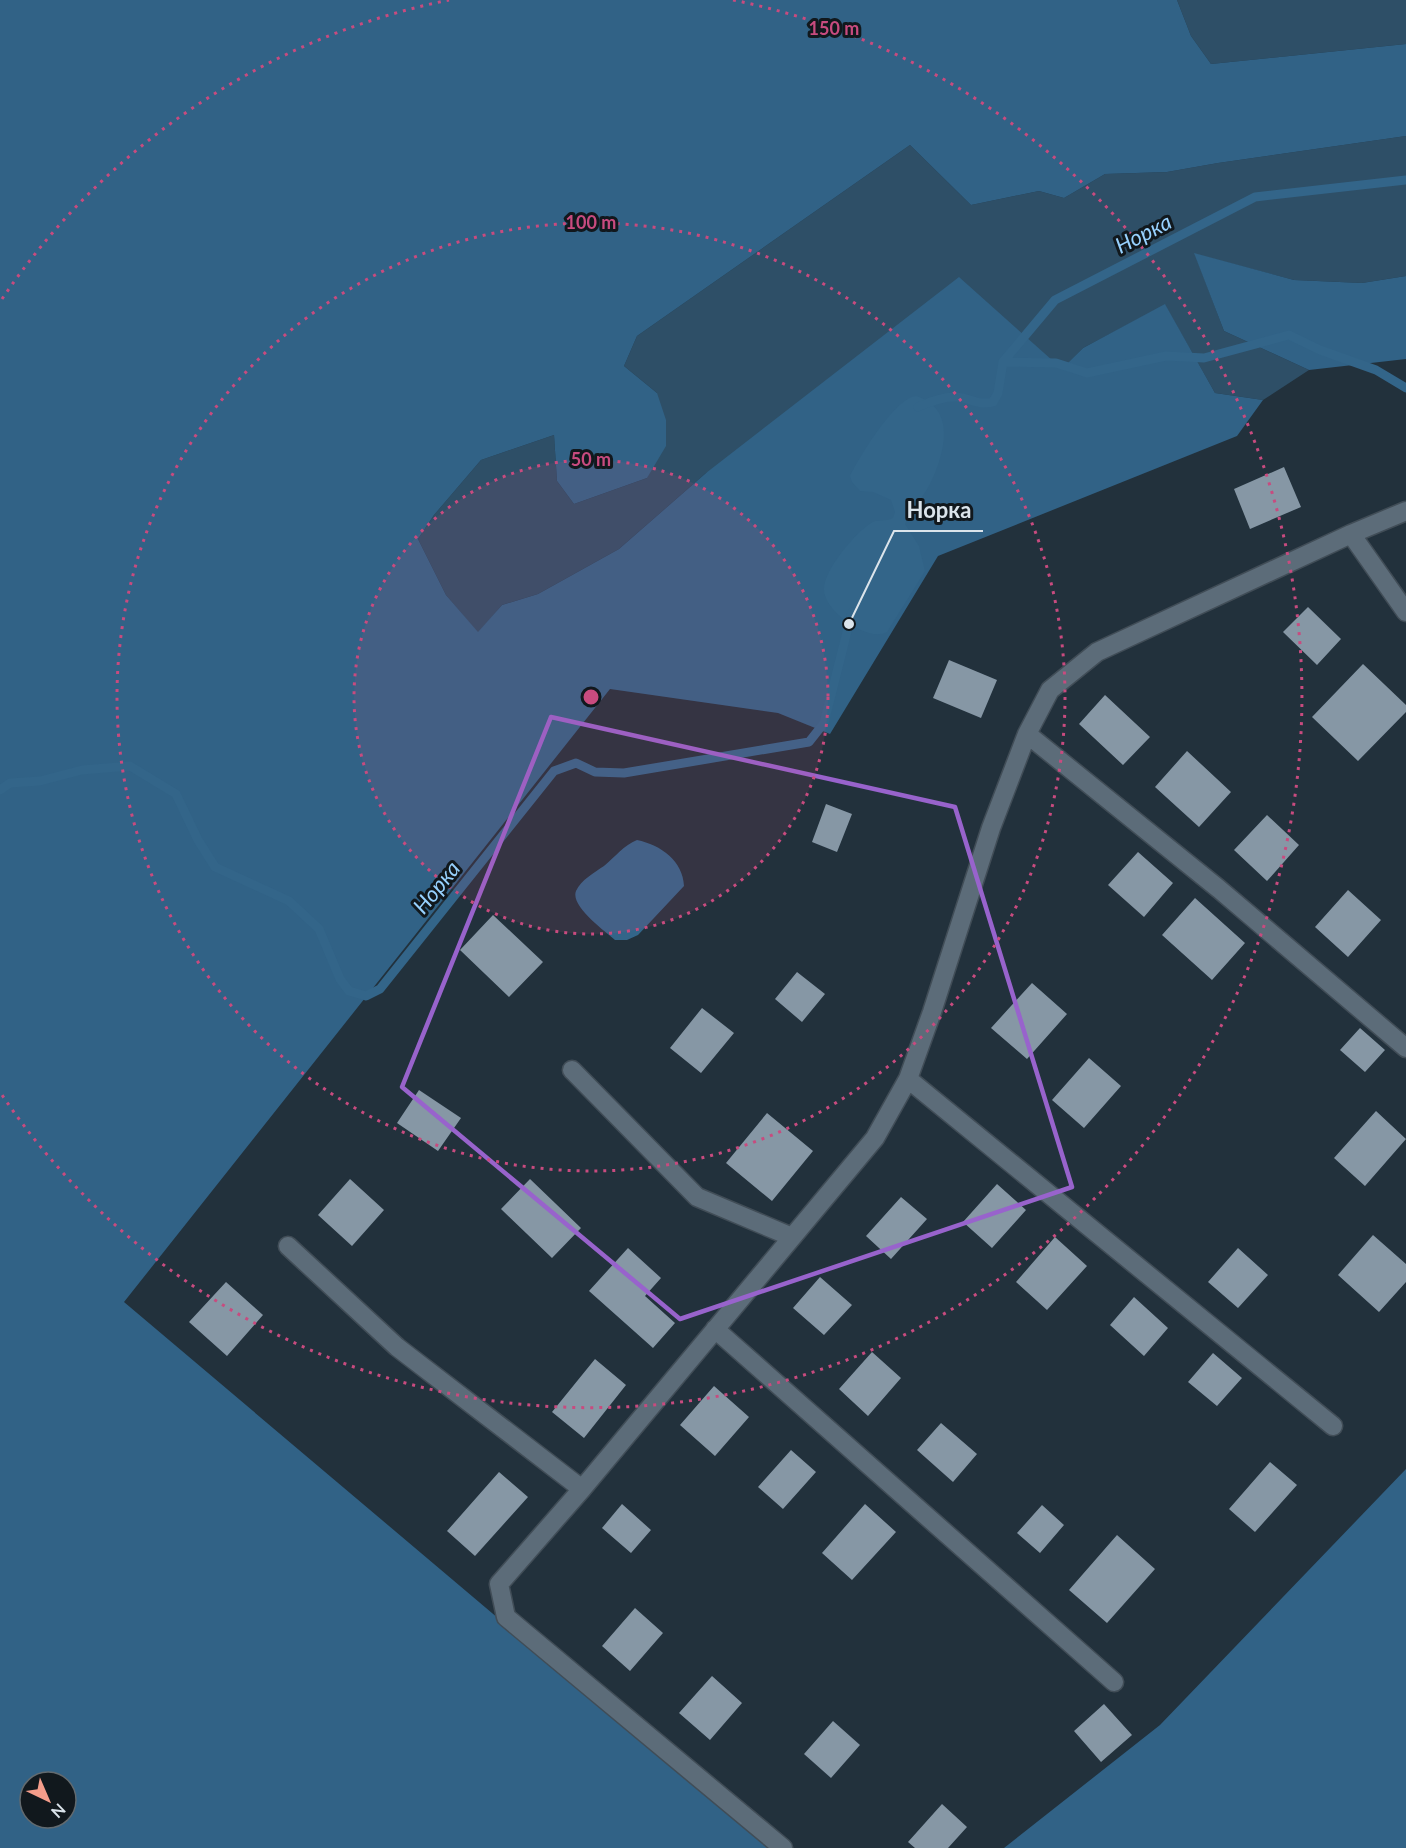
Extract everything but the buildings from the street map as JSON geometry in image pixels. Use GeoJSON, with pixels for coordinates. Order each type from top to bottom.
{"type":"FeatureCollection","features":[{"type":"Feature","properties":{"kind":"street"},"geometry":{"type":"LineString","coordinates":[[783,1848],[506,1617],[499,1584],[582,1489],[875,1138],[908,1078],[991,828],[1027,734],[1050,690],[1097,652],[1351,534],[1406,512]]}},
{"type":"Feature","properties":{"kind":"street"},"geometry":{"type":"LineString","coordinates":[[1351,534],[1406,612]]}},
{"type":"Feature","properties":{"kind":"street"},"geometry":{"type":"LineString","coordinates":[[1027,734],[1219,889],[1406,1048]]}},
{"type":"Feature","properties":{"kind":"street"},"geometry":{"type":"LineString","coordinates":[[572,1070],[697,1197],[792,1237]]}},
{"type":"Feature","properties":{"kind":"street"},"geometry":{"type":"LineString","coordinates":[[908,1078],[1333,1426]]}},
{"type":"Feature","properties":{"kind":"street"},"geometry":{"type":"LineString","coordinates":[[288,1246],[396,1347],[582,1489]]}},
{"type":"Feature","properties":{"kind":"street"},"geometry":{"type":"LineString","coordinates":[[715,1329],[1114,1682]]}},
{"type":"Feature","properties":{"kind":"highlighted area"},"geometry":{"type":"Polygon","coordinates":[[[551,717],[955,807],[1072,1187],[680,1319],[402,1087],[551,717]]]}},
{"type":"Feature","properties":{"kind":"shaded area"},"geometry":{"type":"Polygon","coordinates":[[[0,0],[1177,0],[1191,36],[1211,64],[1406,44],[1406,136],[1167,172],[1105,174],[1064,198],[1039,191],[971,205],[910,145],[637,336],[624,366],[657,393],[666,420],[666,446],[647,478],[574,504],[557,481],[554,435],[481,460],[434,515],[418,539],[446,595],[478,632],[502,605],[538,594],[619,549],[706,473],[959,277],[1062,369],[1083,348],[1165,304],[1215,393],[1263,400],[1237,436],[938,556],[830,734],[778,713],[610,689],[124,1302],[770,1848],[0,1848],[0,0]]]}},
{"type":"Feature","properties":{"kind":"shaded area"},"geometry":{"type":"Polygon","coordinates":[[[1177,0],[1406,0],[1406,44],[1211,64],[1191,36],[1177,0]]]}},
{"type":"Feature","properties":{"kind":"shaded area"},"geometry":{"type":"Polygon","coordinates":[[[1406,136],[1406,276],[1362,283],[1294,280],[1195,254],[1224,331],[1309,370],[1263,400],[1215,393],[1165,305],[1083,348],[1062,370],[706,473],[619,549],[538,594],[502,605],[478,633],[446,595],[418,539],[434,515],[481,460],[554,435],[557,481],[574,504],[647,478],[657,393],[624,366],[637,336],[910,145],[971,205],[1039,191],[1064,198],[1105,174],[1167,172],[1406,136]]]}},
{"type":"Feature","properties":{"kind":"shaded area"},"geometry":{"type":"Polygon","coordinates":[[[1194,253],[1294,280],[1362,283],[1406,276],[1406,359],[1309,370],[1224,331],[1194,253]]]}},
{"type":"Feature","properties":{"kind":"shaded area"},"geometry":{"type":"Polygon","coordinates":[[[916,396],[929,402],[938,411],[943,422],[944,434],[940,460],[935,472],[905,524],[919,546],[925,571],[887,632],[869,633],[848,623],[831,607],[824,590],[825,582],[841,553],[864,528],[873,522],[893,518],[895,512],[891,500],[873,492],[860,491],[850,476],[879,429],[898,407],[916,396]]]}},
{"type":"Feature","properties":{"kind":"shaded area"},"geometry":{"type":"Polygon","coordinates":[[[637,840],[662,850],[669,856],[680,869],[684,886],[638,935],[627,940],[615,940],[583,911],[578,904],[576,891],[588,877],[637,840]]]}},
{"type":"Feature","properties":{"kind":"shaded area"},"geometry":{"type":"Polygon","coordinates":[[[1406,1469],[1406,1848],[1004,1848],[1160,1725],[1406,1469]]]}},
{"type":"Feature","properties":{"kind":"waterway","name":"Норка"},"geometry":{"type":"LineString","coordinates":[[918,407],[951,397],[983,403],[993,402],[998,393],[1003,362],[1055,300],[1255,197],[1406,180]]}},
{"type":"Feature","properties":{"kind":"waterway"},"geometry":{"type":"LineString","coordinates":[[1003,362],[1056,363],[1087,373],[1166,356],[1204,358],[1289,335],[1320,350],[1376,370],[1406,388]]}},
{"type":"Feature","properties":{"kind":"waterway","name":"Норка"},"geometry":{"type":"LineString","coordinates":[[0,790],[10,783],[40,781],[82,770],[130,766],[176,794],[198,840],[215,867],[289,901],[319,929],[340,979],[349,991],[366,996],[380,989],[554,771],[576,763],[595,772],[624,773],[809,742],[824,723],[852,612]]}},
{"type":"Feature","properties":{"kind":"place","name":"Норка"},"geometry":{"type":"Point","coordinates":[849,624]}}]}
